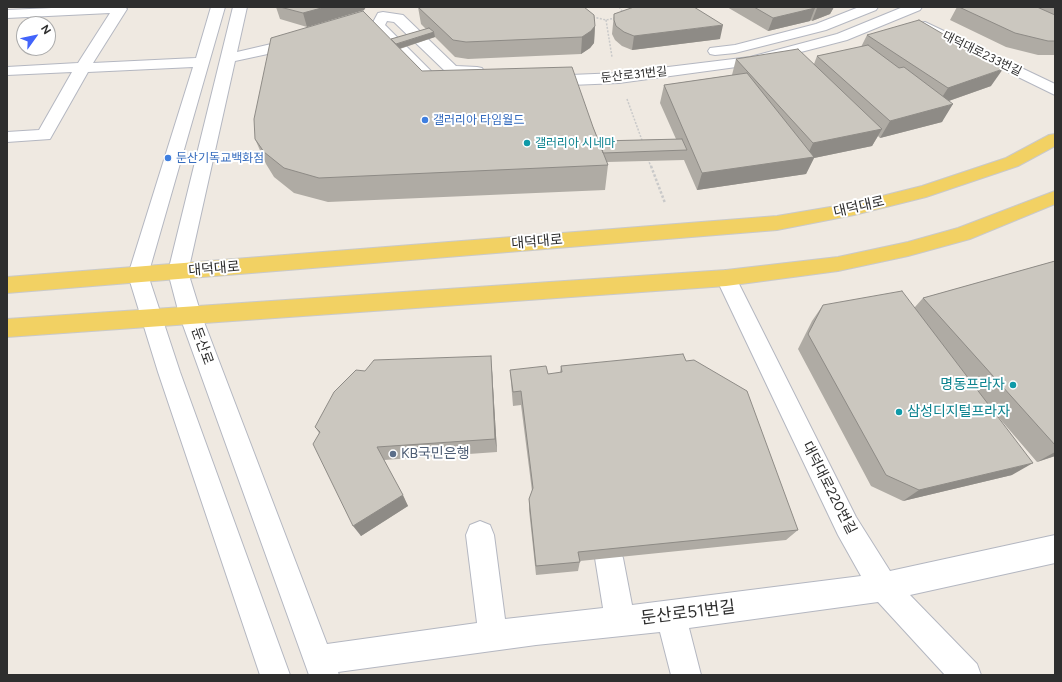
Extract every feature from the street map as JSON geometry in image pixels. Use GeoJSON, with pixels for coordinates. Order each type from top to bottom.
{"type":"FeatureCollection","features":[{"type":"Feature","properties":{"kind":"main road","name":"대덕대로"},"geometry":{"type":"LineString","coordinates":[[7,285],[777,223],[854,210],[926,191],[1012,162],[1055,140]]}},
{"type":"Feature","properties":{"kind":"main road"},"geometry":{"type":"LineString","coordinates":[[7,328],[190,314],[726,278],[838,264],[908,249],[963,234],[1055,197]]}},
{"type":"Feature","properties":{"kind":"street"},"geometry":{"type":"LineString","coordinates":[[218,7],[138,275],[270,673]]}},
{"type":"Feature","properties":{"kind":"street","name":"둔산로"},"geometry":{"type":"LineString","coordinates":[[240,7],[178,272],[190,314],[321,668]]}},
{"type":"Feature","properties":{"kind":"street"},"geometry":{"type":"LineString","coordinates":[[705,53],[735,49],[820,27],[871,7]]}},
{"type":"Feature","properties":{"kind":"street","name":"둔산로31번길"},"geometry":{"type":"LineString","coordinates":[[614,61],[536,75],[604,78],[751,61],[842,37],[894,10],[915,7]]}},
{"type":"Feature","properties":{"kind":"street"},"geometry":{"type":"LineString","coordinates":[[7,14],[120,9],[83,67],[44,135],[7,137]]}},
{"type":"Feature","properties":{"kind":"street"},"geometry":{"type":"LineString","coordinates":[[368,20],[379,11],[406,9]]}},
{"type":"Feature","properties":{"kind":"street","name":"대덕대로233번길"},"geometry":{"type":"LineString","coordinates":[[894,10],[1055,90]]}},
{"type":"Feature","properties":{"kind":"street"},"geometry":{"type":"LineString","coordinates":[[379,11],[398,18],[452,70],[468,72],[492,70]]}},
{"type":"Feature","properties":{"kind":"street"},"geometry":{"type":"LineString","coordinates":[[379,11],[378,26],[432,81],[443,95]]}},
{"type":"Feature","properties":{"kind":"street"},"geometry":{"type":"LineString","coordinates":[[227,58],[272,49],[309,38]]}},
{"type":"Feature","properties":{"kind":"street"},"geometry":{"type":"LineString","coordinates":[[7,71],[202,62]]}},
{"type":"Feature","properties":{"kind":"street"},"geometry":{"type":"LineString","coordinates":[[571,94],[584,92],[604,78]]}},
{"type":"Feature","properties":{"kind":"street"},"geometry":{"type":"LineString","coordinates":[[432,81],[480,84]]}},
{"type":"Feature","properties":{"kind":"street","name":"대덕대로220번길"},"geometry":{"type":"LineString","coordinates":[[726,278],[847,526],[883,586],[966,675]]}},
{"type":"Feature","properties":{"kind":"street"},"geometry":{"type":"LineString","coordinates":[[480,535],[492,636]]}},
{"type":"Feature","properties":{"kind":"street","name":"둔산로51번길"},"geometry":{"type":"LineString","coordinates":[[321,668],[492,636],[672,616],[883,586],[1055,549]]}},
{"type":"Feature","properties":{"kind":"street"},"geometry":{"type":"LineString","coordinates":[[609,558],[620,621]]}},
{"type":"Feature","properties":{"kind":"street"},"geometry":{"type":"LineString","coordinates":[[672,616],[686,675]]}},
{"type":"Feature","properties":{"kind":"path"},"geometry":{"type":"LineString","coordinates":[[591,16],[606,20],[620,16],[622,11],[619,7]]}},
{"type":"Feature","properties":{"kind":"path"},"geometry":{"type":"LineString","coordinates":[[606,20],[614,61]]}},
{"type":"Feature","properties":{"kind":"path"},"geometry":{"type":"LineString","coordinates":[[625,94],[643,145]]}},
{"type":"Feature","properties":{"kind":"path"},"geometry":{"type":"LineString","coordinates":[[646,152],[665,203]]}},
{"type":"Feature","properties":{"kind":"building"},"geometry":{"type":"Polygon","coordinates":[[[280,7],[325,7],[303,13],[280,7]]]}},
{"type":"Feature","properties":{"kind":"building"},"geometry":{"type":"Polygon","coordinates":[[[418,7],[584,7],[594,15],[595,26],[591,31],[582,37],[466,42],[453,40],[418,7]]]}},
{"type":"Feature","properties":{"kind":"building"},"geometry":{"type":"Polygon","coordinates":[[[634,7],[694,7],[723,25],[634,36],[624,32],[616,26],[614,14],[634,7]]]}},
{"type":"Feature","properties":{"kind":"building"},"geometry":{"type":"Polygon","coordinates":[[[754,7],[814,7],[815,8],[773,18],[754,7]]]}},
{"type":"Feature","properties":{"kind":"building"},"geometry":{"type":"Polygon","coordinates":[[[959,7],[1037,7],[1055,15],[1055,41],[1048,41],[1015,33],[959,7]]]}},
{"type":"Feature","properties":{"kind":"building","name":"갤러리아 타임월드"},"geometry":{"type":"Polygon","coordinates":[[[363,11],[422,71],[572,67],[608,165],[319,178],[284,168],[264,152],[255,139],[254,119],[271,38],[363,11]]]}},
{"type":"Feature","properties":{"kind":"building"},"geometry":{"type":"Polygon","coordinates":[[[919,20],[1003,69],[948,88],[867,35],[919,20]]]}},
{"type":"Feature","properties":{"kind":"building"},"geometry":{"type":"Polygon","coordinates":[[[429,28],[434,32],[396,44],[391,39],[429,28]]]}},
{"type":"Feature","properties":{"kind":"building"},"geometry":{"type":"Polygon","coordinates":[[[868,45],[899,68],[904,67],[953,104],[890,121],[817,56],[868,45]]]}},
{"type":"Feature","properties":{"kind":"building"},"geometry":{"type":"Polygon","coordinates":[[[798,49],[882,129],[813,143],[736,59],[798,49]]]}},
{"type":"Feature","properties":{"kind":"building"},"geometry":{"type":"Polygon","coordinates":[[[747,73],[814,157],[702,173],[664,85],[747,73]]]}},
{"type":"Feature","properties":{"kind":"building"},"geometry":{"type":"Polygon","coordinates":[[[682,139],[687,150],[603,153],[599,141],[682,139]]]}},
{"type":"Feature","properties":{"kind":"building","name":"명동프라자"},"geometry":{"type":"Polygon","coordinates":[[[1055,261],[1055,445],[923,298],[1055,261]]]}},
{"type":"Feature","properties":{"kind":"building","name":"삼성디지털프라자"},"geometry":{"type":"Polygon","coordinates":[[[902,291],[1033,463],[919,490],[886,475],[808,334],[823,305],[902,291]]]}},
{"type":"Feature","properties":{"kind":"building"},"geometry":{"type":"Polygon","coordinates":[[[683,354],[686,361],[694,360],[747,391],[798,530],[578,552],[580,562],[536,566],[529,499],[533,488],[521,391],[513,392],[510,370],[546,366],[548,374],[562,372],[561,366],[683,354]]]}},
{"type":"Feature","properties":{"kind":"building","name":"KB국민은행"},"geometry":{"type":"Polygon","coordinates":[[[491,356],[495,439],[377,447],[403,495],[353,526],[313,444],[320,432],[315,427],[334,392],[356,370],[365,371],[374,360],[491,356]]]}},
{"type":"Feature","properties":{"kind":"place","name":"갤러리아 타임월드"},"geometry":{"type":"Point","coordinates":[425,120]}},
{"type":"Feature","properties":{"kind":"place","name":"갤러리아 시네마"},"geometry":{"type":"Point","coordinates":[527,143]}},
{"type":"Feature","properties":{"kind":"place","name":"둔산기독교백화점"},"geometry":{"type":"Point","coordinates":[168,158]}},
{"type":"Feature","properties":{"kind":"place","name":"명동프라자"},"geometry":{"type":"Point","coordinates":[1013,385]}},
{"type":"Feature","properties":{"kind":"place","name":"삼성디지털프라자"},"geometry":{"type":"Point","coordinates":[899,412]}},
{"type":"Feature","properties":{"kind":"place","name":"KB국민은행"},"geometry":{"type":"Point","coordinates":[393,454]}}]}
